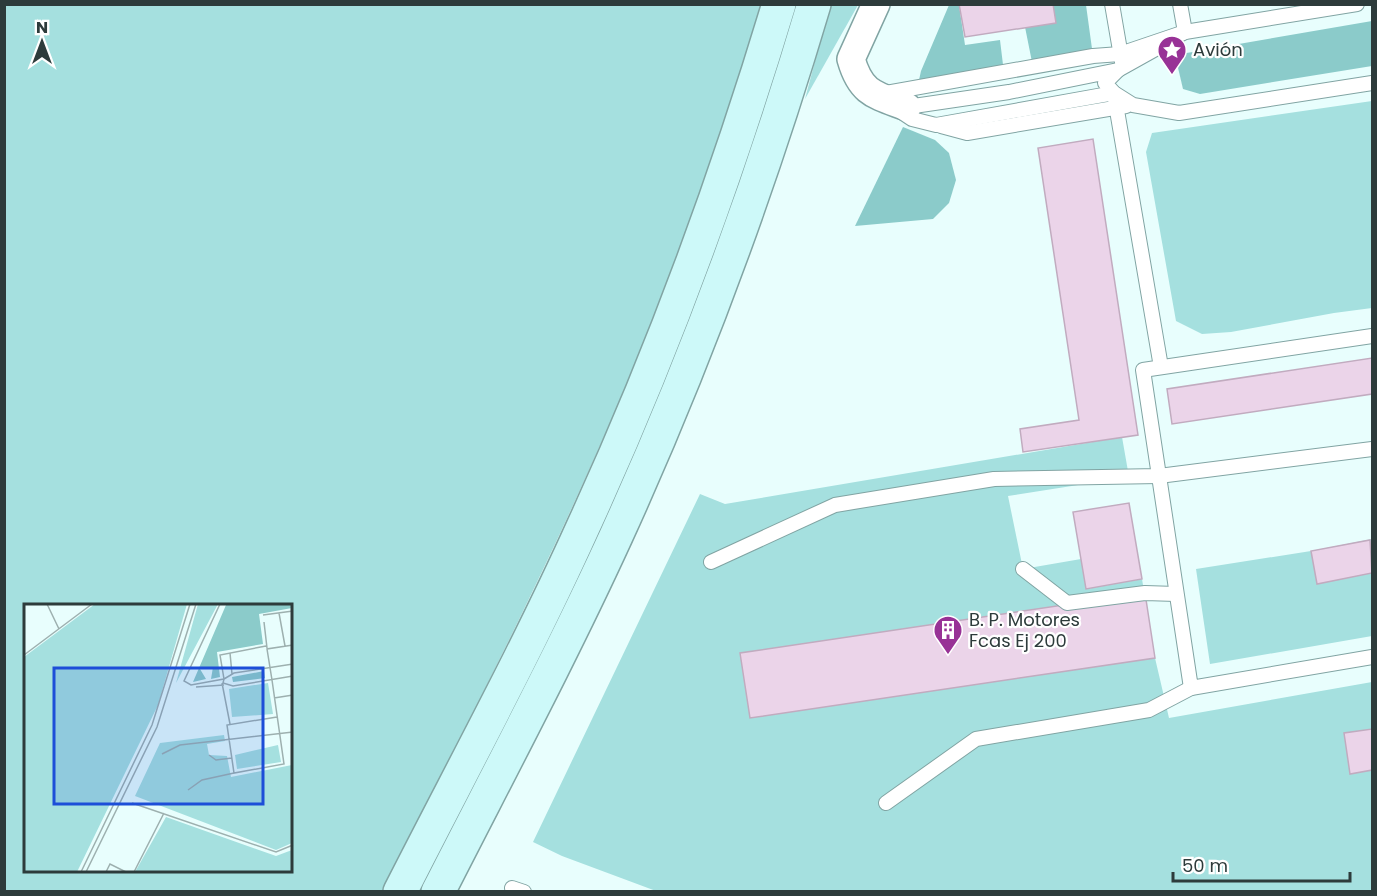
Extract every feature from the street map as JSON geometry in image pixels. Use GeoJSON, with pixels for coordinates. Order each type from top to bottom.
{"type":"FeatureCollection","features":[{"type":"Feature","properties":{"kind":"main road"},"geometry":{"type":"LineString","coordinates":[[400,891],[526,647],[584,527],[645,384],[707,223],[747,111],[779,4]]}},
{"type":"Feature","properties":{"kind":"main road"},"geometry":{"type":"LineString","coordinates":[[438,891],[611,547],[680,388],[731,258],[777,128],[814,4]]}},
{"type":"Feature","properties":{"kind":"street"},"geometry":{"type":"LineString","coordinates":[[876,4],[851,59],[857,80],[874,95],[907,107]]}},
{"type":"Feature","properties":{"kind":"lane"},"geometry":{"type":"LineString","coordinates":[[1112,4],[1121,69]]}},
{"type":"Feature","properties":{"kind":"lane"},"geometry":{"type":"LineString","coordinates":[[1180,4],[1185,32]]}},
{"type":"Feature","properties":{"kind":"lane"},"geometry":{"type":"LineString","coordinates":[[874,95],[1093,56],[1120,54],[1185,32],[1357,4]]}},
{"type":"Feature","properties":{"kind":"lane"},"geometry":{"type":"LineString","coordinates":[[1133,105],[1114,93],[1105,83],[1121,69],[1185,32]]}},
{"type":"Feature","properties":{"kind":"lane"},"geometry":{"type":"LineString","coordinates":[[907,107],[1008,92],[1121,69]]}},
{"type":"Feature","properties":{"kind":"lane"},"geometry":{"type":"LineString","coordinates":[[874,95],[912,119],[967,133],[1133,105],[1179,113],[1372,83]]}},
{"type":"Feature","properties":{"kind":"lane"},"geometry":{"type":"LineString","coordinates":[[936,125],[1114,93]]}},
{"type":"Feature","properties":{"kind":"lane"},"geometry":{"type":"LineString","coordinates":[[1114,93],[1161,367]]}},
{"type":"Feature","properties":{"kind":"lane"},"geometry":{"type":"LineString","coordinates":[[1191,688],[1143,370],[1372,336]]}},
{"type":"Feature","properties":{"kind":"lane"},"geometry":{"type":"LineString","coordinates":[[711,562],[835,505],[994,479],[1159,476],[1372,449]]}},
{"type":"Feature","properties":{"kind":"lane"},"geometry":{"type":"LineString","coordinates":[[1023,569],[1067,603],[1145,593],[1176,594]]}},
{"type":"Feature","properties":{"kind":"lane"},"geometry":{"type":"LineString","coordinates":[[886,803],[976,739],[1149,710],[1191,688],[1372,657]]}},
{"type":"Feature","properties":{"kind":"shaded area"},"geometry":{"type":"Polygon","coordinates":[[[5,5],[763,5],[695,216],[616,410],[542,572],[383,891],[5,892],[5,5]]]}},
{"type":"Feature","properties":{"kind":"shaded area"},"geometry":{"type":"Polygon","coordinates":[[[830,5],[858,5],[805,99],[830,5]]]}},
{"type":"Feature","properties":{"kind":"shaded area"},"geometry":{"type":"Polygon","coordinates":[[[949,5],[959,5],[965,45],[1000,40],[1004,73],[917,89],[921,71],[949,5]]]}},
{"type":"Feature","properties":{"kind":"shaded area"},"geometry":{"type":"Polygon","coordinates":[[[1053,5],[1086,5],[1093,56],[1033,67],[1025,27],[1056,23],[1053,5]]]}},
{"type":"Feature","properties":{"kind":"shaded area"},"geometry":{"type":"Polygon","coordinates":[[[1372,21],[1372,66],[1200,94],[1183,89],[1175,55],[1372,21]]]}},
{"type":"Feature","properties":{"kind":"shaded area"},"geometry":{"type":"Polygon","coordinates":[[[1372,101],[1372,308],[1231,332],[1202,334],[1176,321],[1146,152],[1152,133],[1372,101]]]}},
{"type":"Feature","properties":{"kind":"shaded area"},"geometry":{"type":"Polygon","coordinates":[[[903,127],[935,140],[949,153],[956,180],[949,203],[933,219],[855,226],[903,127]]]}},
{"type":"Feature","properties":{"kind":"shaded area"},"geometry":{"type":"Polygon","coordinates":[[[1122,437],[1129,477],[1008,496],[1023,569],[1081,559],[1086,589],[1142,579],[1155,658],[1169,718],[1372,682],[1372,891],[656,891],[562,856],[533,842],[700,494],[725,504],[1122,437]]]}},
{"type":"Feature","properties":{"kind":"shaded area"},"geometry":{"type":"Polygon","coordinates":[[[1372,539],[1372,636],[1210,664],[1196,569],[1372,539]]]}},
{"type":"Feature","properties":{"kind":"building"},"geometry":{"type":"Polygon","coordinates":[[[959,4],[1053,4],[1056,23],[965,37],[959,4]]]}},
{"type":"Feature","properties":{"kind":"building"},"geometry":{"type":"Polygon","coordinates":[[[1093,139],[1138,435],[1023,452],[1020,429],[1079,420],[1038,148],[1093,139]]]}},
{"type":"Feature","properties":{"kind":"building"},"geometry":{"type":"Polygon","coordinates":[[[1372,358],[1372,394],[1172,424],[1167,389],[1372,358]]]}},
{"type":"Feature","properties":{"kind":"building"},"geometry":{"type":"Polygon","coordinates":[[[1129,503],[1142,579],[1086,589],[1073,512],[1129,503]]]}},
{"type":"Feature","properties":{"kind":"building"},"geometry":{"type":"Polygon","coordinates":[[[1370,540],[1372,573],[1317,584],[1311,551],[1370,540]]]}},
{"type":"Feature","properties":{"kind":"building","name":"B. P. Motores Fcas Ej 200"},"geometry":{"type":"Polygon","coordinates":[[[1145,593],[1155,658],[750,718],[740,653],[1145,593]]]}},
{"type":"Feature","properties":{"kind":"building"},"geometry":{"type":"Polygon","coordinates":[[[1372,729],[1372,770],[1350,774],[1344,733],[1372,729]]]}},
{"type":"Feature","properties":{"kind":"place","name":"Avión"},"geometry":{"type":"Point","coordinates":[1172,76]}},
{"type":"Feature","properties":{"kind":"place","name":"B. P. Motores Fcas Ej 200"},"geometry":{"type":"Point","coordinates":[948,656]}}]}
